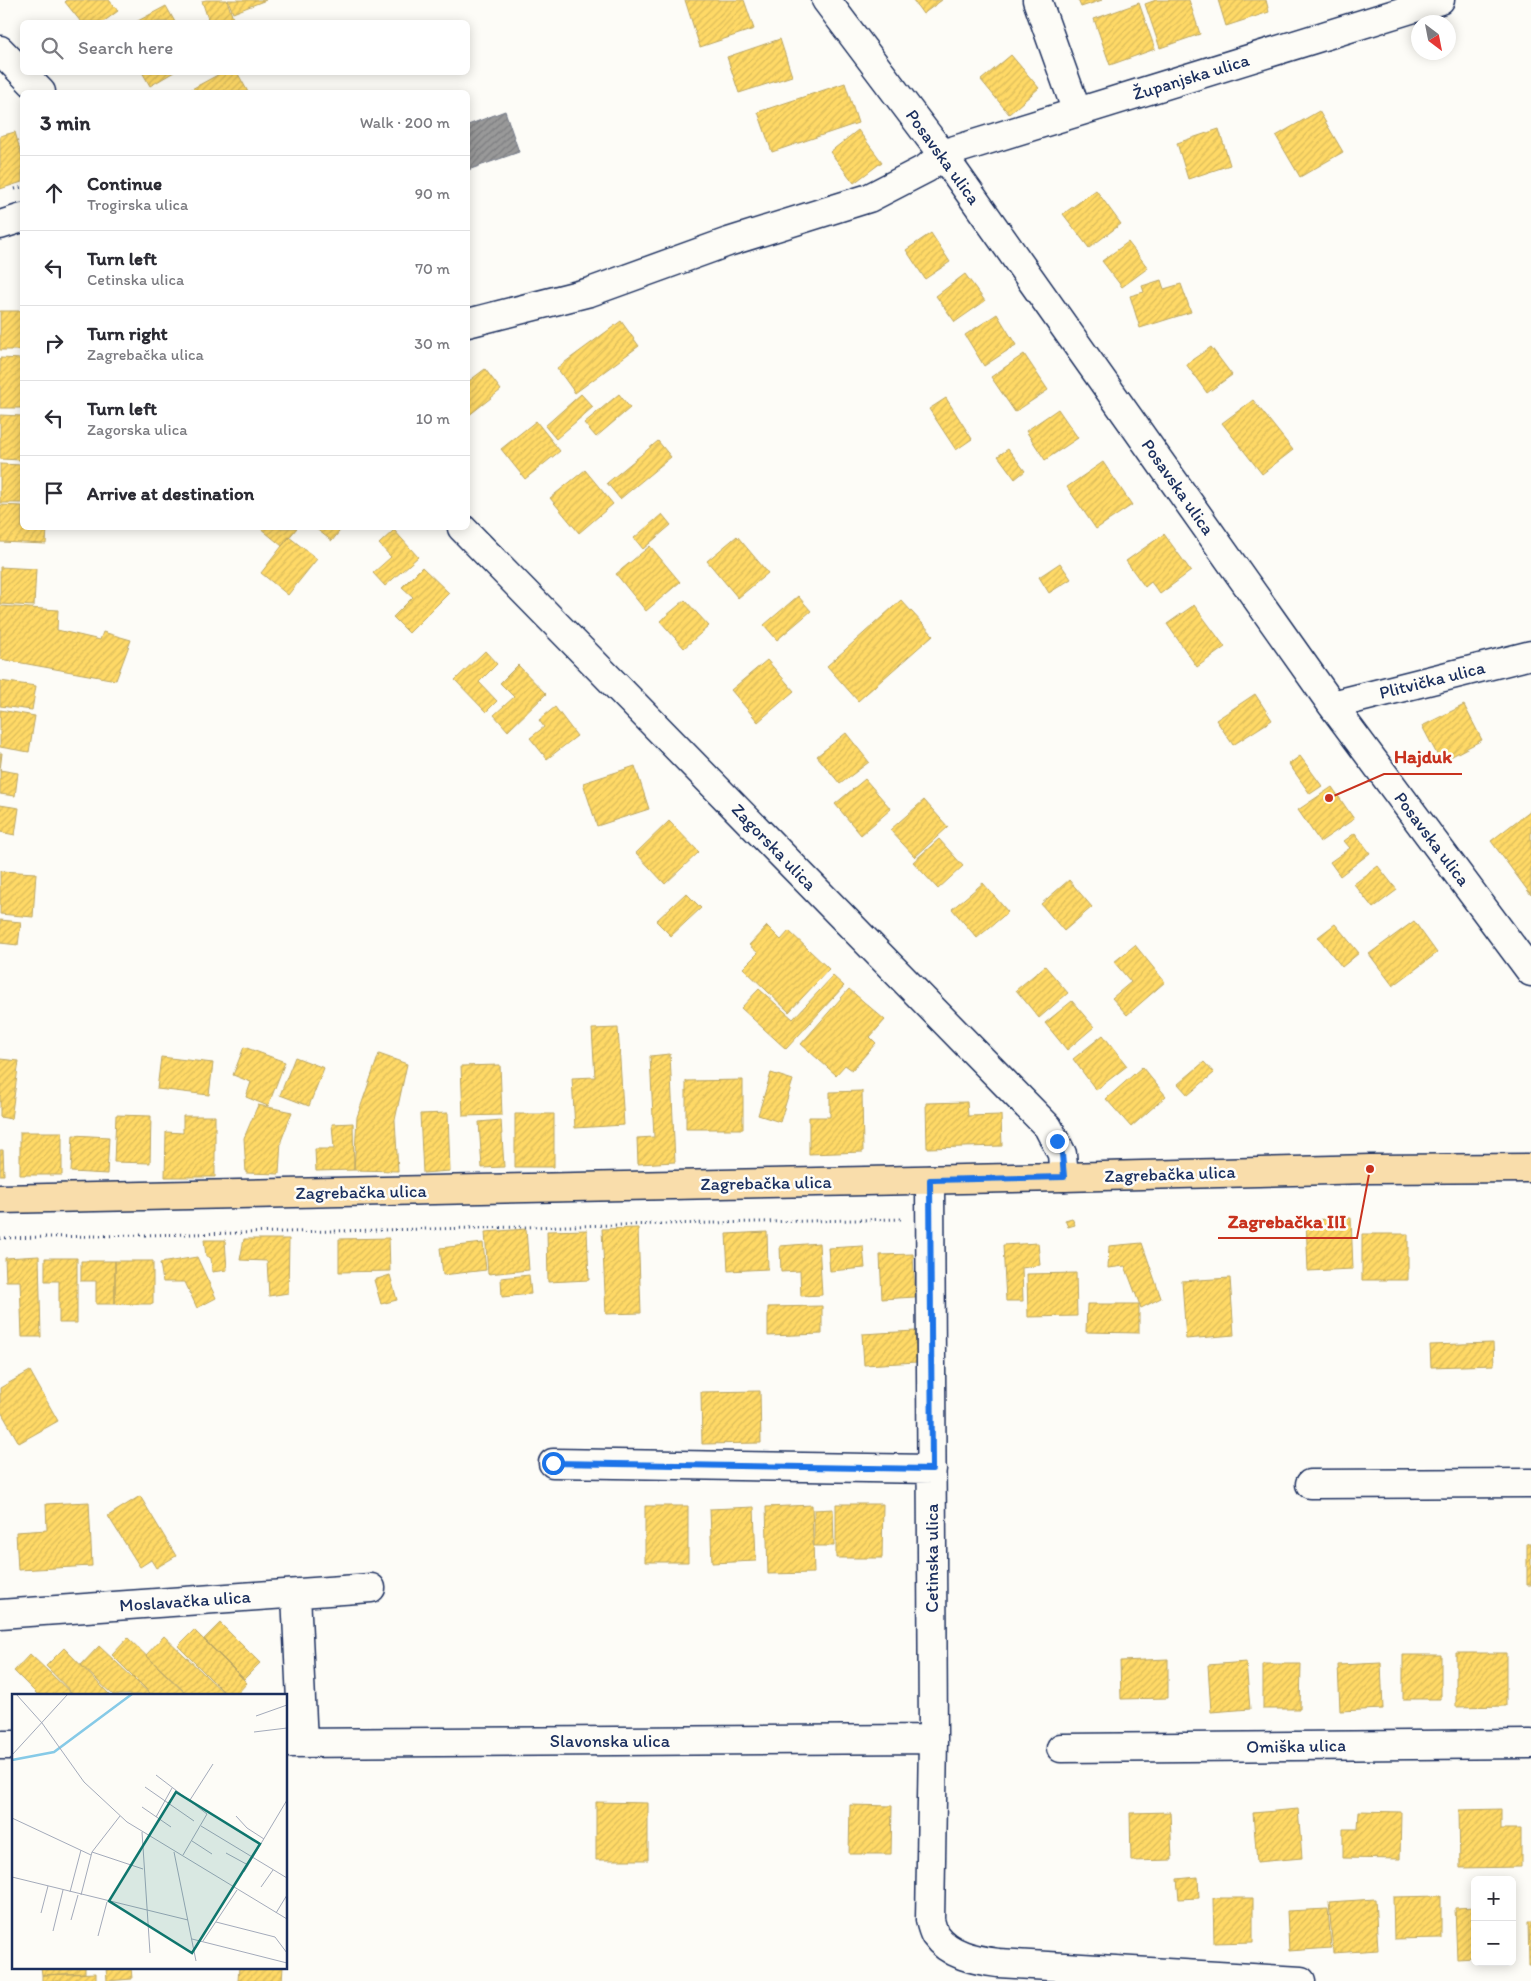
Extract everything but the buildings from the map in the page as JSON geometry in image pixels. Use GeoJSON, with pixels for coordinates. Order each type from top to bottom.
{"type":"FeatureCollection","features":[{"type":"Feature","properties":{"kind":"main road","name":"Zagrebačka ulica"},"geometry":{"type":"LineString","coordinates":[[0,1199],[1064,1177],[1370,1168],[1531,1168]]}},
{"type":"Feature","properties":{"kind":"street","name":"Posavska ulica"},"geometry":{"type":"LineString","coordinates":[[826,0],[942,154],[1332,705],[1531,972]]}},
{"type":"Feature","properties":{"kind":"street"},"geometry":{"type":"LineString","coordinates":[[1037,0],[1077,112]]}},
{"type":"Feature","properties":{"kind":"street","name":"Županjska ulica"},"geometry":{"type":"LineString","coordinates":[[942,154],[1440,0]]}},
{"type":"Feature","properties":{"kind":"street"},"geometry":{"type":"LineString","coordinates":[[0,50],[20,70]]}},
{"type":"Feature","properties":{"kind":"street"},"geometry":{"type":"LineString","coordinates":[[24,75],[39,90]]}},
{"type":"Feature","properties":{"kind":"street"},"geometry":{"type":"LineString","coordinates":[[470,322],[590,292],[728,242],[869,198],[927,168],[942,154]]}},
{"type":"Feature","properties":{"kind":"street"},"geometry":{"type":"LineString","coordinates":[[0,225],[20,219]]}},
{"type":"Feature","properties":{"kind":"street","name":"Zagorska ulica"},"geometry":{"type":"LineString","coordinates":[[464,530],[1048,1127],[1062,1154],[1064,1177]]}},
{"type":"Feature","properties":{"kind":"street","name":"Plitvička ulica"},"geometry":{"type":"LineString","coordinates":[[1332,705],[1531,655]]}},
{"type":"Feature","properties":{"kind":"street","name":"Cetinska ulica"},"geometry":{"type":"LineString","coordinates":[[930,1180],[933,1739],[930,1920],[935,1935],[950,1948],[969,1959],[998,1963],[1293,1981]]}},
{"type":"Feature","properties":{"kind":"street"},"geometry":{"type":"LineString","coordinates":[[553,1463],[932,1469]]}},
{"type":"Feature","properties":{"kind":"street"},"geometry":{"type":"LineString","coordinates":[[1310,1484],[1531,1483]]}},
{"type":"Feature","properties":{"kind":"street","name":"Moslavačka ulica"},"geometry":{"type":"LineString","coordinates":[[0,1614],[371,1588]]}},
{"type":"Feature","properties":{"kind":"street"},"geometry":{"type":"LineString","coordinates":[[294,1743],[296,1594]]}},
{"type":"Feature","properties":{"kind":"street","name":"Slavonska ulica"},"geometry":{"type":"LineString","coordinates":[[294,1743],[933,1739]]}},
{"type":"Feature","properties":{"kind":"street","name":"Omiška ulica"},"geometry":{"type":"LineString","coordinates":[[1061,1748],[1531,1744]]}},
{"type":"Feature","properties":{"kind":"path"},"geometry":{"type":"LineString","coordinates":[[0,1238],[929,1218]]}},
{"type":"Feature","properties":{"kind":"place","name":"Hajduk"},"geometry":{"type":"Point","coordinates":[1329,798]}},
{"type":"Feature","properties":{"kind":"place","name":"Zagrebačka III"},"geometry":{"type":"Point","coordinates":[1370,1169]}},
{"type":"Feature","properties":{"kind":"route"},"geometry":{"type":"LineString","coordinates":[[553,1463],[932,1469],[930,1180],[1064,1177],[1062,1154],[1057,1141]]}}]}
